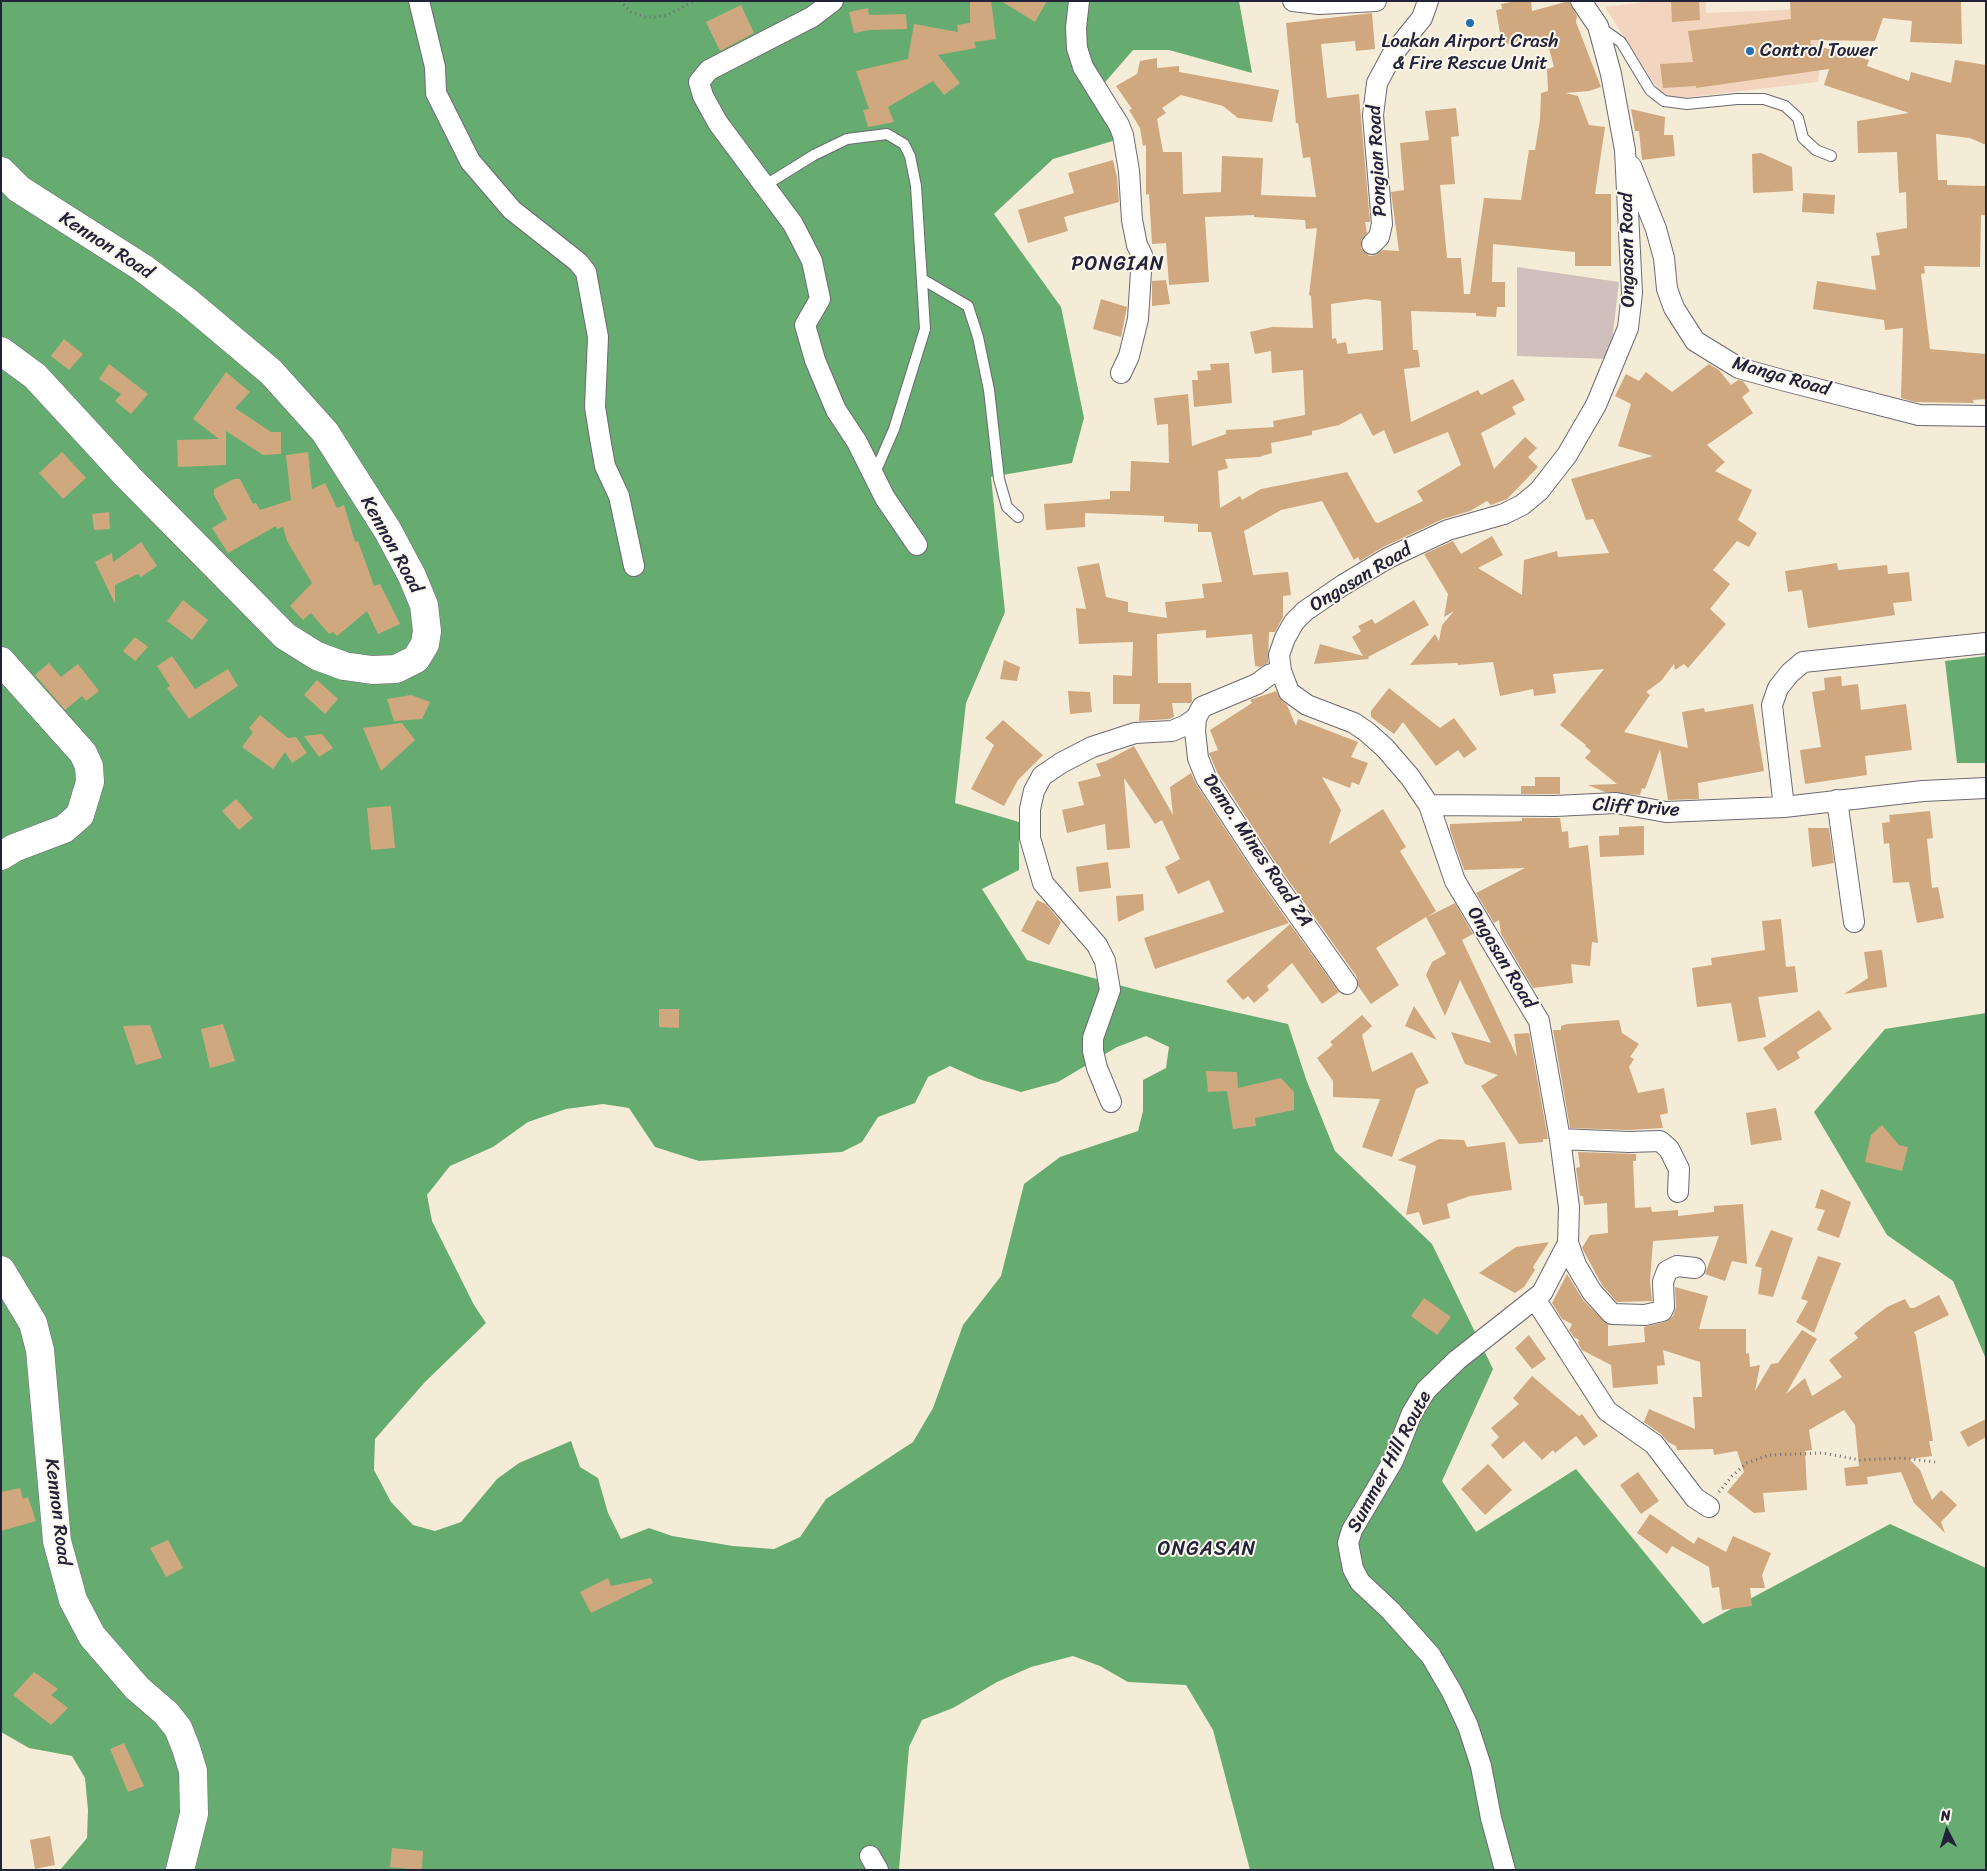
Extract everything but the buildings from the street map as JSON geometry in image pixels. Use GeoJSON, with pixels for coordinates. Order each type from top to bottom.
{"type":"FeatureCollection","features":[{"type":"Feature","properties":{"kind":"highway","name":"Kennon Road"},"geometry":{"type":"LineString","coordinates":[[1,171],[19,189],[143,268],[190,303],[271,372],[325,432],[388,531],[424,605],[427,631],[424,644],[416,659],[396,669],[372,670],[344,666],[317,656],[286,636],[128,478],[35,376],[1,351]]}},
{"type":"Feature","properties":{"kind":"highway"},"geometry":{"type":"LineString","coordinates":[[1,661],[83,752],[89,766],[90,782],[80,815],[64,829],[14,848],[1,856]]}},
{"type":"Feature","properties":{"kind":"highway","name":"Kennon Road"},"geometry":{"type":"LineString","coordinates":[[1,1270],[33,1323],[40,1350],[57,1541],[73,1600],[92,1636],[137,1688],[166,1713],[178,1728],[193,1771],[194,1814],[180,1870]]}},
{"type":"Feature","properties":{"kind":"street"},"geometry":{"type":"LineString","coordinates":[[419,1],[435,67],[436,93],[470,161],[512,210],[578,262],[586,272],[590,285],[598,337],[596,407],[605,466],[619,496],[634,566]]}},
{"type":"Feature","properties":{"kind":"street"},"geometry":{"type":"LineString","coordinates":[[833,1],[812,17],[709,70],[699,82],[703,96],[718,123],[793,224],[812,261],[820,299],[805,325],[815,360],[836,410],[857,442],[885,498],[917,545]]}},
{"type":"Feature","properties":{"kind":"street"},"geometry":{"type":"LineString","coordinates":[[1079,1],[1076,28],[1077,48],[1083,67],[1123,134],[1129,171],[1132,220],[1137,245],[1142,255],[1138,319],[1129,356],[1121,373]]}},
{"type":"Feature","properties":{"kind":"street"},"geometry":{"type":"LineString","coordinates":[[1293,1],[1319,4],[1376,1]]}},
{"type":"Feature","properties":{"kind":"street","name":"Pongian Road"},"geometry":{"type":"LineString","coordinates":[[1372,244],[1380,237],[1382,224],[1373,115],[1377,83],[1392,56],[1422,18],[1428,1]]}},
{"type":"Feature","properties":{"kind":"street","name":"Ongasan Road"},"geometry":{"type":"LineString","coordinates":[[1512,1316],[1542,1293],[1568,1243],[1569,1207],[1560,1139],[1539,1021],[1455,881],[1428,805],[1410,777],[1385,748],[1354,724],[1307,705],[1289,692],[1281,670],[1279,655],[1284,638],[1294,622],[1305,611],[1388,558],[1448,530],[1504,514],[1522,505],[1539,491],[1567,455],[1596,405],[1628,328],[1632,293],[1625,150],[1611,74],[1598,26],[1581,1]]}},
{"type":"Feature","properties":{"kind":"street","name":"Manga Road"},"geometry":{"type":"LineString","coordinates":[[1625,150],[1656,229],[1664,258],[1667,289],[1674,308],[1695,341],[1739,368],[1782,380],[1918,415],[1986,416]]}},
{"type":"Feature","properties":{"kind":"street"},"geometry":{"type":"LineString","coordinates":[[1784,808],[1772,706],[1778,688],[1790,673],[1803,662],[1986,643]]}},
{"type":"Feature","properties":{"kind":"street"},"geometry":{"type":"LineString","coordinates":[[1112,1102],[1097,1068],[1093,1052],[1093,1038],[1110,990],[1107,967],[1097,945],[1043,883],[1030,838],[1030,809],[1034,791],[1042,776],[1060,763],[1092,748],[1135,733],[1172,731],[1196,718],[1207,703],[1250,687],[1281,670]]}},
{"type":"Feature","properties":{"kind":"street","name":"Demo. Mines Road 2A"},"geometry":{"type":"LineString","coordinates":[[1196,718],[1195,731],[1198,758],[1206,778],[1264,867],[1347,984]]}},
{"type":"Feature","properties":{"kind":"street","name":"Cliff Drive"},"geometry":{"type":"LineString","coordinates":[[1428,805],[1555,806],[1616,803],[1666,812],[1784,808],[1837,800],[1986,788]]}},
{"type":"Feature","properties":{"kind":"street"},"geometry":{"type":"LineString","coordinates":[[1837,800],[1854,922]]}},
{"type":"Feature","properties":{"kind":"street"},"geometry":{"type":"LineString","coordinates":[[1560,1139],[1629,1142],[1660,1141],[1669,1149],[1679,1169],[1678,1192]]}},
{"type":"Feature","properties":{"kind":"street"},"geometry":{"type":"LineString","coordinates":[[1568,1243],[1576,1265],[1592,1292],[1612,1314],[1645,1315],[1662,1312],[1664,1307],[1663,1282],[1667,1271],[1677,1266],[1695,1268]]}},
{"type":"Feature","properties":{"kind":"street"},"geometry":{"type":"LineString","coordinates":[[1536,1299],[1607,1411],[1654,1444],[1695,1498],[1709,1508]]}},
{"type":"Feature","properties":{"kind":"street","name":"Summer Hill Route"},"geometry":{"type":"LineString","coordinates":[[1505,1870],[1491,1818],[1481,1766],[1468,1726],[1452,1692],[1431,1656],[1391,1611],[1360,1582],[1352,1569],[1348,1543],[1352,1530],[1393,1462],[1412,1413],[1426,1390],[1436,1378],[1512,1316]]}},
{"type":"Feature","properties":{"kind":"lane"},"geometry":{"type":"LineString","coordinates":[[1598,26],[1621,42],[1650,90],[1664,101],[1687,104],[1764,98],[1785,106],[1798,118],[1803,138],[1816,150],[1831,156]]}},
{"type":"Feature","properties":{"kind":"lane"},"geometry":{"type":"LineString","coordinates":[[764,186],[814,155],[847,139],[887,134],[904,144],[910,156],[916,186],[925,330],[894,429],[874,475]]}},
{"type":"Feature","properties":{"kind":"lane"},"geometry":{"type":"LineString","coordinates":[[922,279],[968,306],[978,337],[989,390],[999,479],[1008,507],[1018,518]]}},
{"type":"Feature","properties":{"kind":"path"},"geometry":{"type":"LineString","coordinates":[[620,1],[631,12],[645,17],[656,17],[695,1]]}},
{"type":"Feature","properties":{"kind":"path"},"geometry":{"type":"LineString","coordinates":[[1709,1508],[1724,1484],[1738,1470],[1754,1459],[1770,1455],[1822,1453],[1860,1460],[1903,1458],[1935,1462]]}},
{"type":"Feature","properties":{"kind":"shaded area"},"geometry":{"type":"Polygon","coordinates":[[[1652,1],[1706,1],[1706,13],[1827,8],[1818,82],[1665,100],[1605,7],[1652,1]]]}},
{"type":"Feature","properties":{"kind":"shaded area"},"geometry":{"type":"Polygon","coordinates":[[[1517,267],[1619,282],[1610,359],[1517,356],[1517,267]]]}},
{"type":"Feature","properties":{"kind":"green space"},"geometry":{"type":"Polygon","coordinates":[[[1,1],[1239,1],[1252,73],[1169,50],[1133,50],[1094,95],[1116,140],[1053,159],[994,214],[1061,307],[1084,418],[1072,463],[991,477],[1005,612],[966,703],[955,803],[1019,822],[1019,870],[982,889],[1027,960],[1141,991],[1288,1024],[1306,1079],[1335,1151],[1432,1244],[1493,1369],[1442,1481],[1476,1532],[1576,1469],[1703,1624],[1890,1524],[1986,1568],[1986,1870],[1250,1870],[1213,1730],[1186,1685],[1128,1682],[1100,1666],[1073,1656],[1031,1667],[997,1682],[953,1708],[922,1720],[909,1747],[899,1870],[60,1870],[87,1838],[88,1810],[85,1778],[72,1756],[29,1748],[1,1732],[1,1]],[[1146,1036],[1117,1047],[1058,1082],[1021,1092],[979,1079],[950,1066],[928,1077],[915,1103],[878,1117],[862,1142],[842,1152],[699,1161],[655,1147],[629,1108],[603,1104],[566,1109],[528,1122],[493,1147],[450,1166],[427,1195],[432,1221],[474,1305],[486,1323],[425,1382],[375,1439],[374,1470],[391,1502],[413,1525],[435,1531],[461,1522],[497,1479],[519,1463],[571,1441],[580,1467],[598,1478],[608,1513],[621,1539],[649,1528],[672,1536],[733,1546],[774,1549],[800,1537],[826,1499],[913,1442],[933,1408],[963,1325],[1001,1276],[1024,1184],[1060,1157],[1138,1131],[1143,1111],[1143,1080],[1166,1068],[1169,1047],[1146,1036]]]}},
{"type":"Feature","properties":{"kind":"green space"},"geometry":{"type":"Polygon","coordinates":[[[1986,656],[1986,763],[1957,763],[1945,661],[1986,656]]]}},
{"type":"Feature","properties":{"kind":"green space"},"geometry":{"type":"Polygon","coordinates":[[[1986,1013],[1986,1359],[1953,1281],[1887,1235],[1814,1112],[1885,1029],[1986,1013]]]}},
{"type":"Feature","properties":{"kind":"place","name":"Loakan Airport Crash & Fire Rescue Unit"},"geometry":{"type":"Point","coordinates":[1470,23]}},
{"type":"Feature","properties":{"kind":"place","name":"Control Tower"},"geometry":{"type":"Point","coordinates":[1750,51]}},
{"type":"Feature","properties":{"kind":"district","name":"PONGIAN"},"geometry":{"type":"Point","coordinates":[1118,265]}},
{"type":"Feature","properties":{"kind":"district","name":"ONGASAN"},"geometry":{"type":"Point","coordinates":[1207,1550]}}]}
